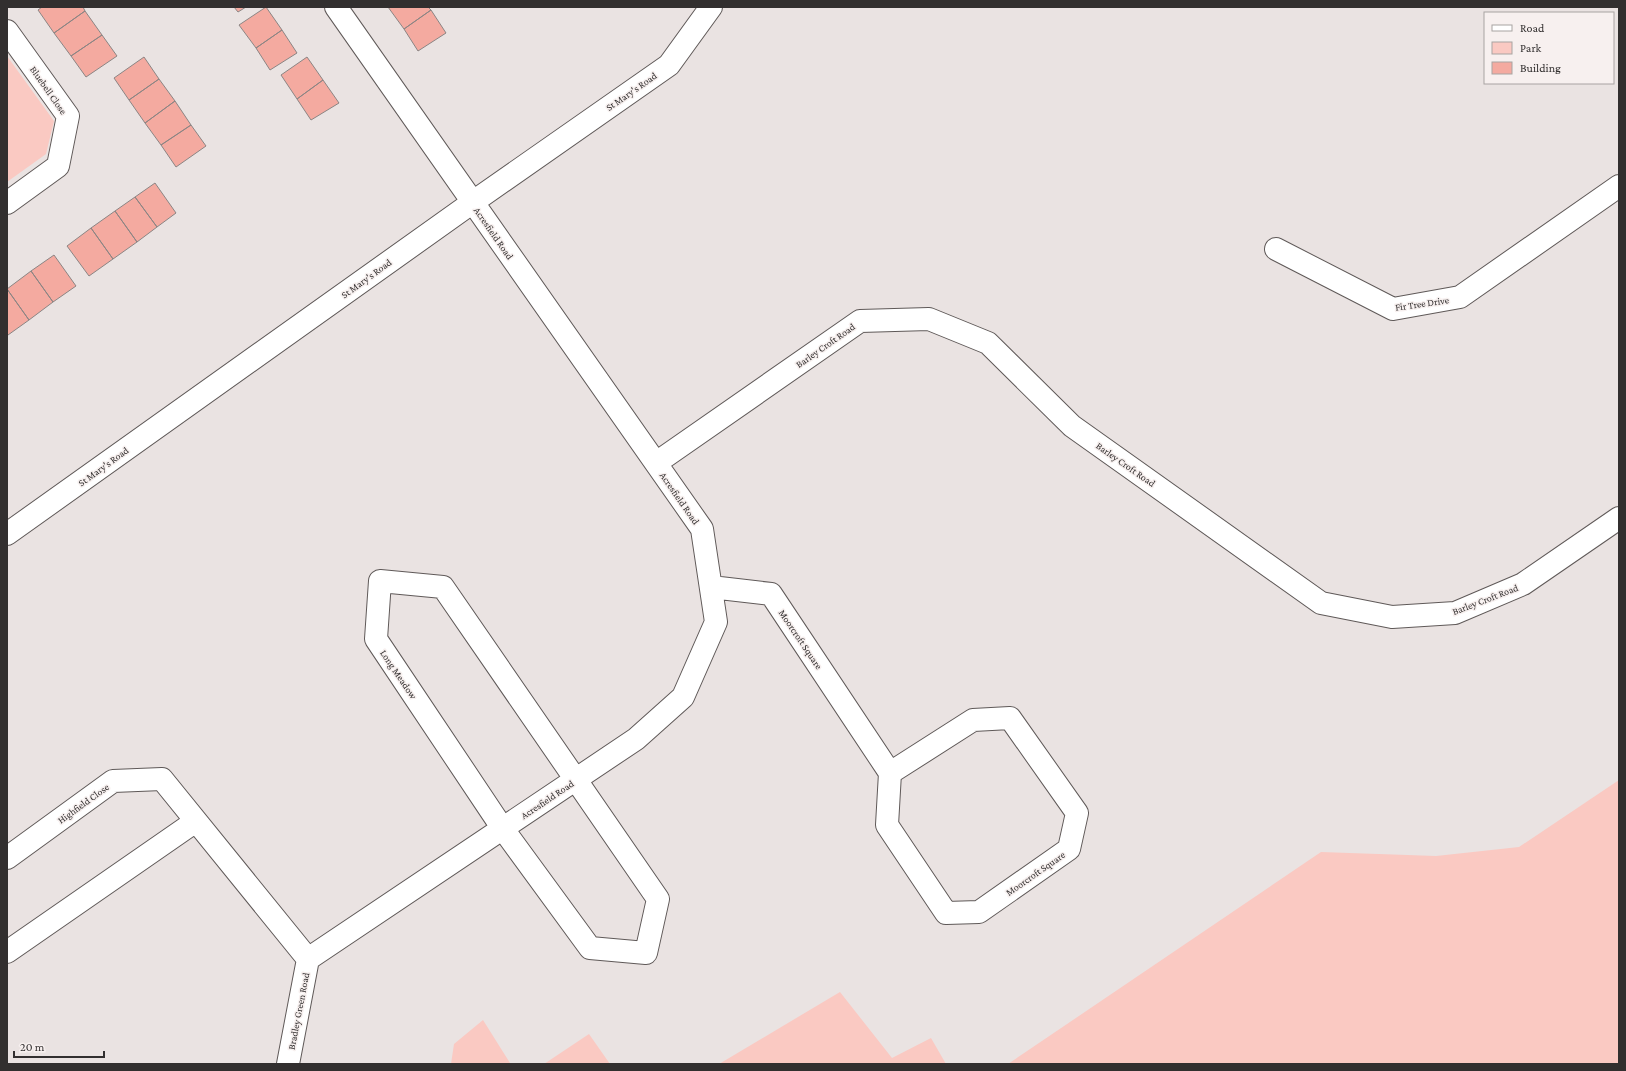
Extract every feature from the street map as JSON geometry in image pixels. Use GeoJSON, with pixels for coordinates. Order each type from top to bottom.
{"type":"FeatureCollection","features":[{"type":"Feature","properties":{"kind":"street","name":"Acresfield Road"},"geometry":{"type":"LineString","coordinates":[[308,959],[636,739],[683,697],[716,622],[702,529],[336,7]]}},
{"type":"Feature","properties":{"kind":"street","name":"St Mary's Road"},"geometry":{"type":"LineString","coordinates":[[7,534],[473,202],[669,65],[711,7]]}},
{"type":"Feature","properties":{"kind":"street","name":"Bluebell Close"},"geometry":{"type":"LineString","coordinates":[[7,31],[68,116],[58,166],[7,203]]}},
{"type":"Feature","properties":{"kind":"street","name":"Fir Tree Drive"},"geometry":{"type":"LineString","coordinates":[[1276,249],[1393,309],[1460,297],[1618,189]]}},
{"type":"Feature","properties":{"kind":"street","name":"Barley Croft Road"},"geometry":{"type":"LineString","coordinates":[[656,463],[860,321],[929,319],[988,343],[1072,426],[1321,603],[1392,617],[1455,613],[1523,584],[1619,518]]}},
{"type":"Feature","properties":{"kind":"street","name":"Long Meadow"},"geometry":{"type":"LineString","coordinates":[[380,581],[443,587],[576,779],[658,899],[646,953],[590,948],[503,829],[376,639],[380,581]]}},
{"type":"Feature","properties":{"kind":"street","name":"Moorcroft Square"},"geometry":{"type":"LineString","coordinates":[[711,587],[772,594],[890,774],[887,825],[946,913],[979,912],[1069,849],[1077,813],[1010,718],[973,720],[890,774]]}},
{"type":"Feature","properties":{"kind":"street","name":"Highfield Close"},"geometry":{"type":"LineString","coordinates":[[7,858],[113,781],[162,779],[308,959]]}},
{"type":"Feature","properties":{"kind":"street"},"geometry":{"type":"LineString","coordinates":[[7,952],[196,821]]}},
{"type":"Feature","properties":{"kind":"street","name":"Bradley Green Road"},"geometry":{"type":"LineString","coordinates":[[288,1064],[308,959]]}},
{"type":"Feature","properties":{"kind":"green space"},"geometry":{"type":"Polygon","coordinates":[[[7,56],[54,121],[46,154],[7,182],[7,56]]]}},
{"type":"Feature","properties":{"kind":"green space"},"geometry":{"type":"Polygon","coordinates":[[[1619,780],[1619,1064],[1008,1064],[1321,852],[1436,856],[1519,847],[1619,780]]]}},
{"type":"Feature","properties":{"kind":"green space"},"geometry":{"type":"Polygon","coordinates":[[[840,992],[892,1058],[931,1038],[946,1064],[719,1064],[840,992]]]}},
{"type":"Feature","properties":{"kind":"green space"},"geometry":{"type":"Polygon","coordinates":[[[483,1020],[510,1063],[513,1064],[451,1064],[454,1044],[483,1020]]]}},
{"type":"Feature","properties":{"kind":"green space"},"geometry":{"type":"Polygon","coordinates":[[[589,1034],[610,1064],[544,1064],[589,1034]]]}},
{"type":"Feature","properties":{"kind":"building"},"geometry":{"type":"Polygon","coordinates":[[[42,7],[83,7],[85,11],[54,33],[38,10],[42,7]]]}},
{"type":"Feature","properties":{"kind":"building"},"geometry":{"type":"Polygon","coordinates":[[[234,7],[246,7],[238,12],[234,7]]]}},
{"type":"Feature","properties":{"kind":"building"},"geometry":{"type":"Polygon","coordinates":[[[266,7],[282,30],[256,48],[239,25],[266,7]]]}},
{"type":"Feature","properties":{"kind":"building"},"geometry":{"type":"Polygon","coordinates":[[[388,7],[428,7],[431,10],[404,29],[388,7]]]}},
{"type":"Feature","properties":{"kind":"building"},"geometry":{"type":"Polygon","coordinates":[[[431,10],[446,33],[418,51],[404,29],[431,10]]]}},
{"type":"Feature","properties":{"kind":"building"},"geometry":{"type":"Polygon","coordinates":[[[85,11],[102,35],[71,56],[54,33],[85,11]]]}},
{"type":"Feature","properties":{"kind":"building"},"geometry":{"type":"Polygon","coordinates":[[[282,30],[297,53],[270,70],[256,48],[282,30]]]}},
{"type":"Feature","properties":{"kind":"building"},"geometry":{"type":"Polygon","coordinates":[[[102,35],[117,56],[86,77],[71,56],[102,35]]]}},
{"type":"Feature","properties":{"kind":"building"},"geometry":{"type":"Polygon","coordinates":[[[144,57],[159,79],[129,100],[114,78],[144,57]]]}},
{"type":"Feature","properties":{"kind":"building"},"geometry":{"type":"Polygon","coordinates":[[[307,57],[323,80],[297,99],[281,75],[307,57]]]}},
{"type":"Feature","properties":{"kind":"building"},"geometry":{"type":"Polygon","coordinates":[[[159,79],[175,101],[145,123],[129,100],[159,79]]]}},
{"type":"Feature","properties":{"kind":"building"},"geometry":{"type":"Polygon","coordinates":[[[323,80],[339,103],[311,120],[297,99],[323,80]]]}},
{"type":"Feature","properties":{"kind":"building"},"geometry":{"type":"Polygon","coordinates":[[[175,101],[191,125],[161,145],[145,123],[175,101]]]}},
{"type":"Feature","properties":{"kind":"building"},"geometry":{"type":"Polygon","coordinates":[[[191,125],[206,146],[176,167],[161,145],[191,125]]]}},
{"type":"Feature","properties":{"kind":"building"},"geometry":{"type":"Polygon","coordinates":[[[155,183],[176,213],[157,227],[135,197],[155,183]]]}},
{"type":"Feature","properties":{"kind":"building"},"geometry":{"type":"Polygon","coordinates":[[[135,197],[157,227],[137,242],[115,211],[135,197]]]}},
{"type":"Feature","properties":{"kind":"building"},"geometry":{"type":"Polygon","coordinates":[[[115,211],[137,242],[113,259],[91,228],[115,211]]]}},
{"type":"Feature","properties":{"kind":"building"},"geometry":{"type":"Polygon","coordinates":[[[91,228],[113,259],[89,276],[67,246],[91,228]]]}},
{"type":"Feature","properties":{"kind":"building"},"geometry":{"type":"Polygon","coordinates":[[[54,255],[76,286],[53,302],[31,271],[54,255]]]}},
{"type":"Feature","properties":{"kind":"building"},"geometry":{"type":"Polygon","coordinates":[[[31,271],[53,302],[29,320],[7,289],[31,271]]]}},
{"type":"Feature","properties":{"kind":"building"},"geometry":{"type":"Polygon","coordinates":[[[7,289],[29,320],[8,335],[7,334],[7,289]]]}}]}
